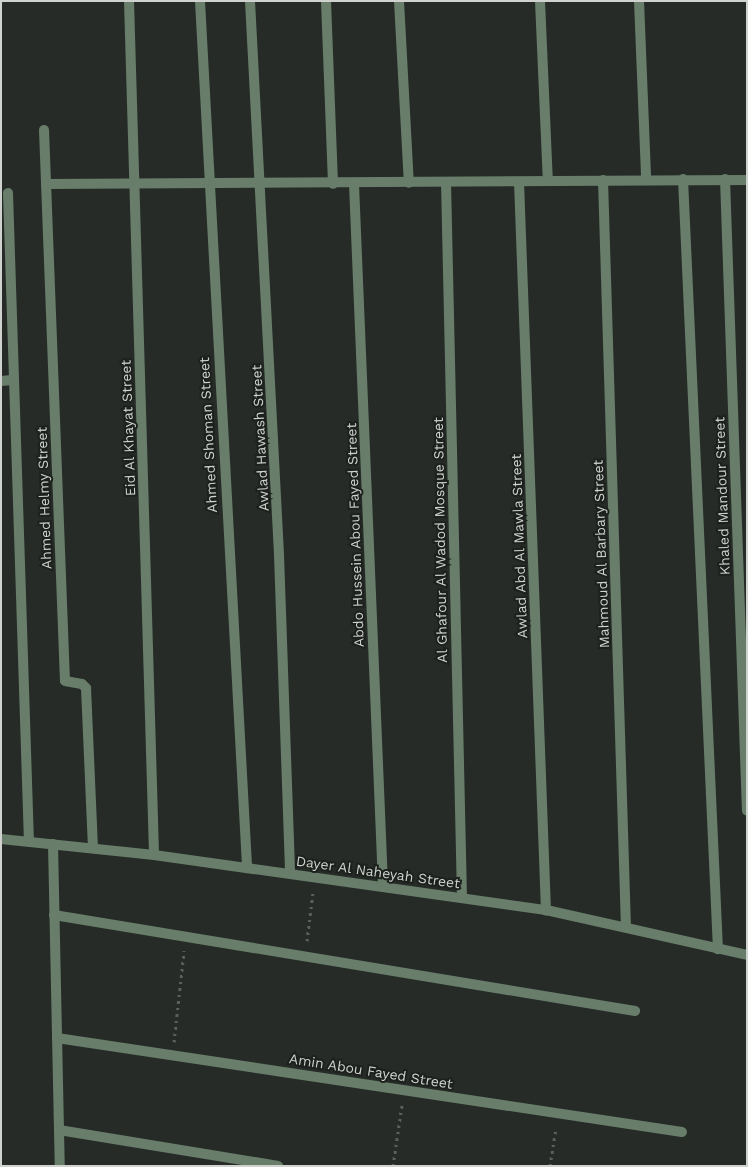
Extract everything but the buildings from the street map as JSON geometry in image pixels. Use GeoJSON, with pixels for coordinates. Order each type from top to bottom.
{"type":"FeatureCollection","features":[{"type":"Feature","properties":{"kind":"street","name":"Eid Al Khayat Street"},"geometry":{"type":"LineString","coordinates":[[130,1],[154,855]]}},
{"type":"Feature","properties":{"kind":"street","name":"Ahmed Shoman Street"},"geometry":{"type":"LineString","coordinates":[[200,1],[208,185],[247,868]]}},
{"type":"Feature","properties":{"kind":"street","name":"Awlad Hawash Street"},"geometry":{"type":"LineString","coordinates":[[250,1],[279,555],[290,874]]}},
{"type":"Feature","properties":{"kind":"street"},"geometry":{"type":"LineString","coordinates":[[326,1],[333,184]]}},
{"type":"Feature","properties":{"kind":"street"},"geometry":{"type":"LineString","coordinates":[[399,1],[409,183]]}},
{"type":"Feature","properties":{"kind":"street"},"geometry":{"type":"LineString","coordinates":[[540,1],[548,181]]}},
{"type":"Feature","properties":{"kind":"street"},"geometry":{"type":"LineString","coordinates":[[639,1],[646,179]]}},
{"type":"Feature","properties":{"kind":"street","name":"Ahmed Helmy Street"},"geometry":{"type":"LineString","coordinates":[[44,130],[65,681],[85,686],[93,848]]}},
{"type":"Feature","properties":{"kind":"street"},"geometry":{"type":"LineString","coordinates":[[46,184],[134,186],[646,179],[747,180]]}},
{"type":"Feature","properties":{"kind":"street"},"geometry":{"type":"LineString","coordinates":[[682,179],[718,949]]}},
{"type":"Feature","properties":{"kind":"street","name":"Khaled Mandour Street"},"geometry":{"type":"LineString","coordinates":[[725,179],[747,811]]}},
{"type":"Feature","properties":{"kind":"street","name":"Mahmoud Al Barbary Street"},"geometry":{"type":"LineString","coordinates":[[603,180],[626,927]]}},
{"type":"Feature","properties":{"kind":"street","name":"Al Ghafour Al Wadod Mosque Street"},"geometry":{"type":"LineString","coordinates":[[446,182],[462,898]]}},
{"type":"Feature","properties":{"kind":"street","name":"Awlad Abd Al Mawla Street"},"geometry":{"type":"LineString","coordinates":[[519,182],[546,910]]}},
{"type":"Feature","properties":{"kind":"street","name":"Abdo Hussein Abou Fayed Street"},"geometry":{"type":"LineString","coordinates":[[354,184],[383,885]]}},
{"type":"Feature","properties":{"kind":"street"},"geometry":{"type":"LineString","coordinates":[[8,193],[6,380],[30,842]]}},
{"type":"Feature","properties":{"kind":"street","name":"Dayer Al Naheyah Street"},"geometry":{"type":"LineString","coordinates":[[1,839],[154,855],[383,885],[546,910],[747,955]]}},
{"type":"Feature","properties":{"kind":"street"},"geometry":{"type":"LineString","coordinates":[[53,844],[60,1166]]}},
{"type":"Feature","properties":{"kind":"street"},"geometry":{"type":"LineString","coordinates":[[54,915],[635,1011]]}},
{"type":"Feature","properties":{"kind":"street","name":"Amin Abou Fayed Street"},"geometry":{"type":"LineString","coordinates":[[57,1038],[682,1132]]}},
{"type":"Feature","properties":{"kind":"street"},"geometry":{"type":"LineString","coordinates":[[59,1130],[278,1166]]}},
{"type":"Feature","properties":{"kind":"path"},"geometry":{"type":"LineString","coordinates":[[305,956],[315,876]]}},
{"type":"Feature","properties":{"kind":"path"},"geometry":{"type":"LineString","coordinates":[[173,1055],[186,937]]}},
{"type":"Feature","properties":{"kind":"path"},"geometry":{"type":"LineString","coordinates":[[393,1166],[404,1090]]}},
{"type":"Feature","properties":{"kind":"path"},"geometry":{"type":"LineString","coordinates":[[550,1166],[558,1113]]}}]}
